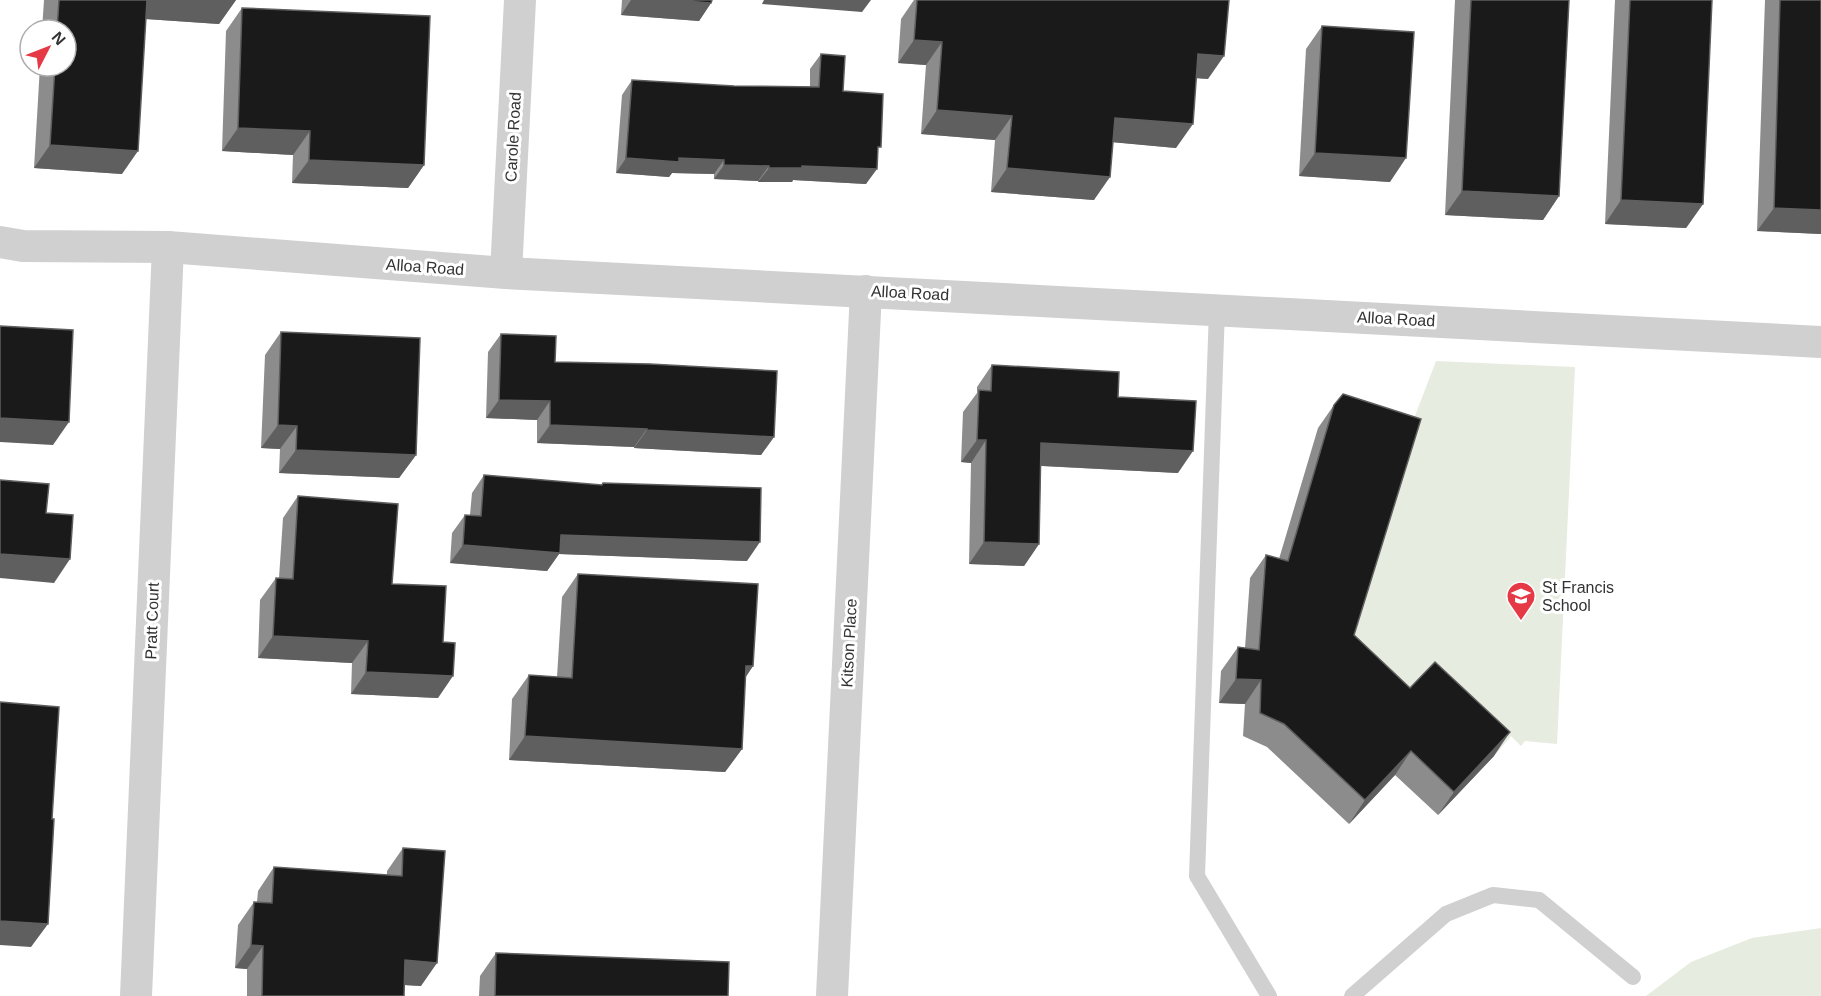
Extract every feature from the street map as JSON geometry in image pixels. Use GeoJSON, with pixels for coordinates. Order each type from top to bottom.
{"type":"FeatureCollection","features":[{"type":"Feature","properties":{"kind":"street","name":"Carole Road"},"geometry":{"type":"LineString","coordinates":[[506,273],[520,0]]}},
{"type":"Feature","properties":{"kind":"street","name":"Alloa Road"},"geometry":{"type":"LineString","coordinates":[[0,242],[23,246],[168,247],[506,273],[1821,342]]}},
{"type":"Feature","properties":{"kind":"street","name":"Pratt Court"},"geometry":{"type":"LineString","coordinates":[[136,996],[168,247]]}},
{"type":"Feature","properties":{"kind":"street","name":"Kitson Place"},"geometry":{"type":"LineString","coordinates":[[832,996],[866,291]]}},
{"type":"Feature","properties":{"kind":"lane"},"geometry":{"type":"LineString","coordinates":[[1217,310],[1197,876],[1269,996]]}},
{"type":"Feature","properties":{"kind":"lane"},"geometry":{"type":"LineString","coordinates":[[1352,996],[1446,914],[1493,895],[1539,900],[1633,977]]}},
{"type":"Feature","properties":{"kind":"shaded area"},"geometry":{"type":"Polygon","coordinates":[[[1436,361],[1575,367],[1557,744],[1525,741],[1521,746],[1511,736],[1494,756],[1338,659],[1405,442],[1436,361]]]}},
{"type":"Feature","properties":{"kind":"shaded area"},"geometry":{"type":"Polygon","coordinates":[[[1821,928],[1821,996],[1646,996],[1691,962],[1752,938],[1821,928]]]}},
{"type":"Feature","properties":{"kind":"building"},"geometry":{"type":"Polygon","coordinates":[[[59,0],[147,0],[138,151],[50,145],[54,78],[78,78],[78,18],[58,18],[59,0]]]}},
{"type":"Feature","properties":{"kind":"building"},"geometry":{"type":"Polygon","coordinates":[[[674,0],[712,0],[711,3],[674,0]]]}},
{"type":"Feature","properties":{"kind":"building"},"geometry":{"type":"Polygon","coordinates":[[[917,0],[1229,0],[1224,56],[1198,54],[1193,124],[1115,118],[1110,177],[1007,168],[1012,116],[937,110],[942,42],[914,40],[917,0]]]}},
{"type":"Feature","properties":{"kind":"building"},"geometry":{"type":"Polygon","coordinates":[[[1471,0],[1569,0],[1559,196],[1462,191],[1471,0]]]}},
{"type":"Feature","properties":{"kind":"building"},"geometry":{"type":"Polygon","coordinates":[[[1630,0],[1712,0],[1703,204],[1621,200],[1630,0]]]}},
{"type":"Feature","properties":{"kind":"building"},"geometry":{"type":"Polygon","coordinates":[[[1780,0],[1821,0],[1821,210],[1774,208],[1780,0]]]}},
{"type":"Feature","properties":{"kind":"building"},"geometry":{"type":"Polygon","coordinates":[[[242,8],[430,16],[424,165],[309,160],[310,131],[238,128],[242,8]]]}},
{"type":"Feature","properties":{"kind":"building"},"geometry":{"type":"Polygon","coordinates":[[[1322,26],[1414,32],[1406,158],[1315,153],[1322,26]]]}},
{"type":"Feature","properties":{"kind":"building"},"geometry":{"type":"Polygon","coordinates":[[[821,54],[845,56],[843,91],[883,94],[881,147],[878,147],[877,169],[802,166],[802,168],[769,168],[769,166],[724,165],[724,160],[679,158],[679,162],[626,158],[632,80],[734,86],[819,87],[821,54]]]}},
{"type":"Feature","properties":{"kind":"building"},"geometry":{"type":"Polygon","coordinates":[[[0,326],[73,330],[69,422],[0,418],[0,326]]]}},
{"type":"Feature","properties":{"kind":"building"},"geometry":{"type":"Polygon","coordinates":[[[281,332],[420,338],[416,455],[296,450],[297,426],[278,425],[281,332]]]}},
{"type":"Feature","properties":{"kind":"building"},"geometry":{"type":"Polygon","coordinates":[[[501,334],[556,336],[555,362],[650,364],[777,371],[774,437],[550,425],[550,401],[499,400],[501,334]]]}},
{"type":"Feature","properties":{"kind":"building"},"geometry":{"type":"Polygon","coordinates":[[[992,365],[1119,372],[1118,397],[1196,401],[1193,451],[1041,443],[1039,544],[984,542],[986,440],[977,440],[979,390],[991,391],[992,365]]]}},
{"type":"Feature","properties":{"kind":"building"},"geometry":{"type":"Polygon","coordinates":[[[1343,394],[1421,419],[1354,635],[1410,688],[1435,662],[1510,732],[1454,792],[1411,751],[1365,800],[1284,724],[1260,713],[1261,680],[1236,679],[1238,647],[1259,650],[1266,555],[1288,561],[1334,405],[1343,394]]]}},
{"type":"Feature","properties":{"kind":"building"},"geometry":{"type":"Polygon","coordinates":[[[484,475],[602,485],[603,483],[761,488],[760,542],[561,535],[560,553],[463,545],[465,515],[481,516],[484,475]]]}},
{"type":"Feature","properties":{"kind":"building"},"geometry":{"type":"Polygon","coordinates":[[[0,480],[49,484],[46,513],[73,515],[70,559],[0,554],[0,480]]]}},
{"type":"Feature","properties":{"kind":"building"},"geometry":{"type":"Polygon","coordinates":[[[298,496],[398,504],[392,584],[446,586],[443,642],[455,643],[453,676],[366,672],[368,641],[273,636],[276,578],[293,579],[298,496]]]}},
{"type":"Feature","properties":{"kind":"building"},"geometry":{"type":"Polygon","coordinates":[[[578,574],[758,584],[753,666],[746,666],[742,749],[525,736],[529,675],[572,678],[578,574]]]}},
{"type":"Feature","properties":{"kind":"building"},"geometry":{"type":"Polygon","coordinates":[[[0,702],[59,707],[48,924],[0,921],[0,702]]]}},
{"type":"Feature","properties":{"kind":"building"},"geometry":{"type":"Polygon","coordinates":[[[403,848],[445,851],[437,963],[405,960],[404,996],[262,996],[263,946],[251,945],[254,902],[272,903],[274,867],[402,876],[403,848]]]}},
{"type":"Feature","properties":{"kind":"building"},"geometry":{"type":"Polygon","coordinates":[[[496,953],[729,962],[728,996],[495,996],[496,953]]]}},
{"type":"Feature","properties":{"kind":"place","name":"St Francis School"},"geometry":{"type":"Point","coordinates":[1521,622]}}]}
